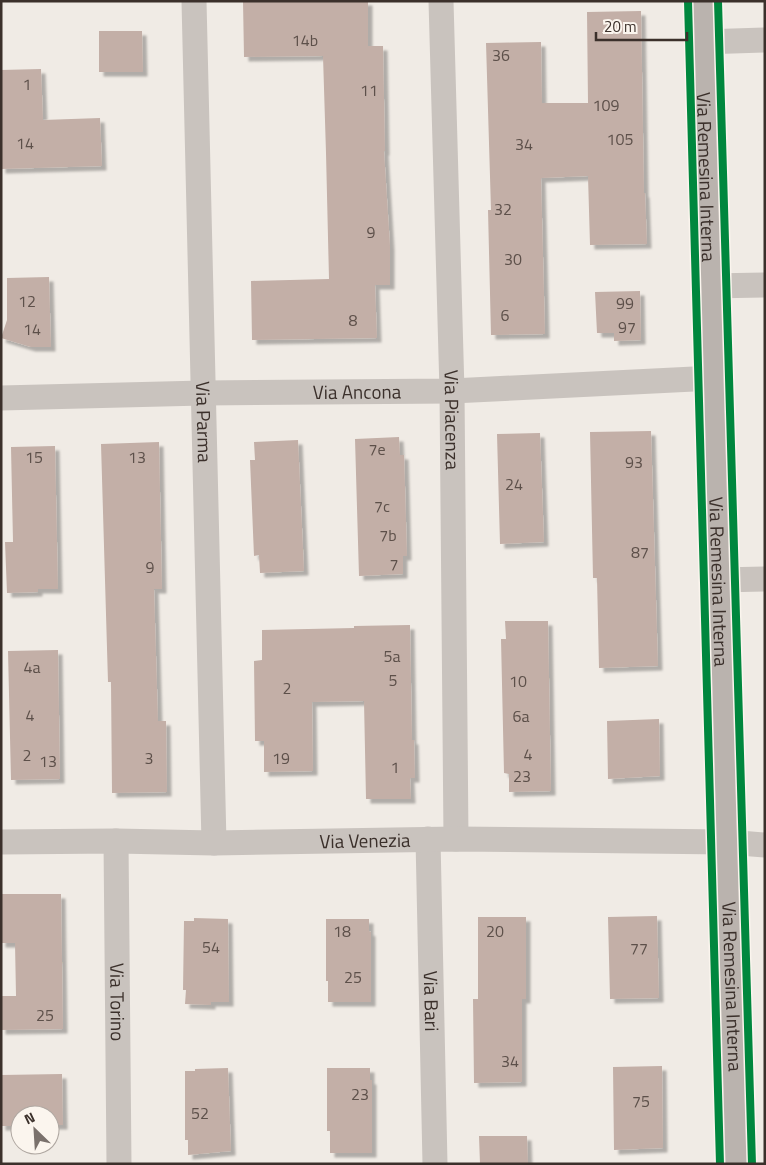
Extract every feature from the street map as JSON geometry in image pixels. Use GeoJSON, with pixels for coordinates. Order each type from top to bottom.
{"type":"FeatureCollection","features":[{"type":"Feature","properties":{"kind":"street","name":"Via Parma"},"geometry":{"type":"LineString","coordinates":[[194,1],[214,843]]}},
{"type":"Feature","properties":{"kind":"street","name":"Via Piacenza"},"geometry":{"type":"LineString","coordinates":[[440,1],[452,391],[456,839]]}},
{"type":"Feature","properties":{"kind":"street","name":"Via Remesina Interna"},"geometry":{"type":"LineString","coordinates":[[701,1],[739,1164]]}},
{"type":"Feature","properties":{"kind":"street"},"geometry":{"type":"LineString","coordinates":[[702,42],[765,40]]}},
{"type":"Feature","properties":{"kind":"street"},"geometry":{"type":"LineString","coordinates":[[710,286],[765,285]]}},
{"type":"Feature","properties":{"kind":"street","name":"Via Ancona"},"geometry":{"type":"LineString","coordinates":[[1,398],[203,393],[452,391],[714,378]]}},
{"type":"Feature","properties":{"kind":"street"},"geometry":{"type":"LineString","coordinates":[[720,580],[765,579]]}},
{"type":"Feature","properties":{"kind":"street","name":"Via Bari"},"geometry":{"type":"LineString","coordinates":[[428,839],[436,1164]]}},
{"type":"Feature","properties":{"kind":"street","name":"Via Venezia"},"geometry":{"type":"LineString","coordinates":[[1,842],[116,841],[214,843],[456,839],[727,842],[765,846]]}},
{"type":"Feature","properties":{"kind":"street","name":"Via Torino"},"geometry":{"type":"LineString","coordinates":[[116,841],[119,1164]]}},
{"type":"Feature","properties":{"kind":"building"},"geometry":{"type":"Polygon","coordinates":[[[243,1],[368,1],[368,46],[383,46],[384,151],[390,246],[390,285],[375,285],[377,338],[252,340],[251,281],[329,279],[326,153],[323,56],[244,57],[243,1]]]}},
{"type":"Feature","properties":{"kind":"building"},"geometry":{"type":"Polygon","coordinates":[[[641,11],[644,193],[647,244],[590,245],[588,176],[541,178],[545,334],[491,335],[488,210],[491,210],[486,43],[541,42],[542,103],[588,103],[587,12],[641,11]]]}},
{"type":"Feature","properties":{"kind":"building"},"geometry":{"type":"Polygon","coordinates":[[[99,31],[142,31],[143,72],[99,72],[99,31]]]}},
{"type":"Feature","properties":{"kind":"building"},"geometry":{"type":"Polygon","coordinates":[[[41,69],[43,120],[100,118],[102,166],[1,169],[1,70],[41,69]]]}},
{"type":"Feature","properties":{"kind":"building"},"geometry":{"type":"Polygon","coordinates":[[[49,277],[51,347],[31,347],[1,338],[7,320],[7,278],[49,277]]]}},
{"type":"Feature","properties":{"kind":"building"},"geometry":{"type":"Polygon","coordinates":[[[640,291],[641,340],[614,341],[614,333],[597,333],[595,292],[640,291]]]}},
{"type":"Feature","properties":{"kind":"building"},"geometry":{"type":"Polygon","coordinates":[[[651,431],[658,666],[599,668],[597,578],[593,578],[590,432],[651,431]]]}},
{"type":"Feature","properties":{"kind":"building"},"geometry":{"type":"Polygon","coordinates":[[[540,433],[544,542],[500,544],[497,434],[540,433]]]}},
{"type":"Feature","properties":{"kind":"building"},"geometry":{"type":"Polygon","coordinates":[[[399,437],[400,455],[404,455],[405,486],[407,556],[403,556],[403,574],[359,576],[355,439],[399,437]]]}},
{"type":"Feature","properties":{"kind":"building"},"geometry":{"type":"Polygon","coordinates":[[[298,440],[304,571],[260,573],[259,555],[254,556],[250,460],[255,460],[254,442],[298,440]]]}},
{"type":"Feature","properties":{"kind":"building"},"geometry":{"type":"Polygon","coordinates":[[[159,442],[162,589],[154,589],[158,721],[166,721],[167,792],[112,793],[111,682],[108,682],[101,444],[159,442]]]}},
{"type":"Feature","properties":{"kind":"building"},"geometry":{"type":"Polygon","coordinates":[[[55,446],[58,589],[38,589],[38,592],[7,593],[5,542],[13,542],[11,447],[55,446]]]}},
{"type":"Feature","properties":{"kind":"building"},"geometry":{"type":"Polygon","coordinates":[[[505,621],[548,621],[551,791],[509,792],[509,774],[504,773],[501,639],[506,639],[505,621]]]}},
{"type":"Feature","properties":{"kind":"building"},"geometry":{"type":"Polygon","coordinates":[[[410,625],[412,740],[414,740],[415,778],[410,778],[411,799],[366,799],[364,701],[312,702],[313,771],[264,772],[264,741],[255,741],[254,661],[262,660],[262,630],[410,625]]]}},
{"type":"Feature","properties":{"kind":"building"},"geometry":{"type":"Polygon","coordinates":[[[58,650],[60,779],[11,780],[8,651],[58,650]]]}},
{"type":"Feature","properties":{"kind":"building"},"geometry":{"type":"Polygon","coordinates":[[[659,719],[660,776],[608,779],[607,721],[659,719]]]}},
{"type":"Feature","properties":{"kind":"building"},"geometry":{"type":"Polygon","coordinates":[[[1,894],[61,894],[63,1029],[1,1030],[1,996],[16,996],[15,943],[1,943],[1,894]]]}},
{"type":"Feature","properties":{"kind":"building"},"geometry":{"type":"Polygon","coordinates":[[[657,916],[659,998],[610,999],[608,917],[657,916]]]}},
{"type":"Feature","properties":{"kind":"building"},"geometry":{"type":"Polygon","coordinates":[[[478,917],[526,917],[526,999],[522,999],[522,1082],[474,1083],[473,999],[478,999],[478,917]]]}},
{"type":"Feature","properties":{"kind":"building"},"geometry":{"type":"Polygon","coordinates":[[[194,918],[228,919],[229,1002],[211,1002],[211,1005],[185,1004],[186,990],[183,990],[184,921],[194,921],[194,918]]]}},
{"type":"Feature","properties":{"kind":"building"},"geometry":{"type":"Polygon","coordinates":[[[326,919],[369,919],[369,931],[371,932],[371,1002],[328,1002],[326,919]]]}},
{"type":"Feature","properties":{"kind":"building"},"geometry":{"type":"Polygon","coordinates":[[[662,1066],[663,1148],[614,1150],[613,1067],[662,1066]]]}},
{"type":"Feature","properties":{"kind":"building"},"geometry":{"type":"Polygon","coordinates":[[[228,1068],[231,1151],[188,1155],[188,1140],[185,1140],[185,1071],[228,1068]]]}},
{"type":"Feature","properties":{"kind":"building"},"geometry":{"type":"Polygon","coordinates":[[[327,1068],[370,1068],[370,1080],[372,1080],[372,1153],[330,1153],[330,1131],[327,1131],[327,1068]]]}},
{"type":"Feature","properties":{"kind":"building"},"geometry":{"type":"Polygon","coordinates":[[[62,1074],[63,1125],[60,1125],[60,1105],[10,1105],[10,1126],[1,1126],[1,1075],[62,1074]]]}},
{"type":"Feature","properties":{"kind":"building"},"geometry":{"type":"Polygon","coordinates":[[[479,1136],[527,1136],[528,1164],[480,1164],[479,1136]]]}},
{"type":"Feature","properties":{"kind":"cycle path"},"geometry":{"type":"LineString","coordinates":[[688,1],[720,1164]]}},
{"type":"Feature","properties":{"kind":"cycle path"},"geometry":{"type":"LineString","coordinates":[[718,1],[752,1164]]}}]}
